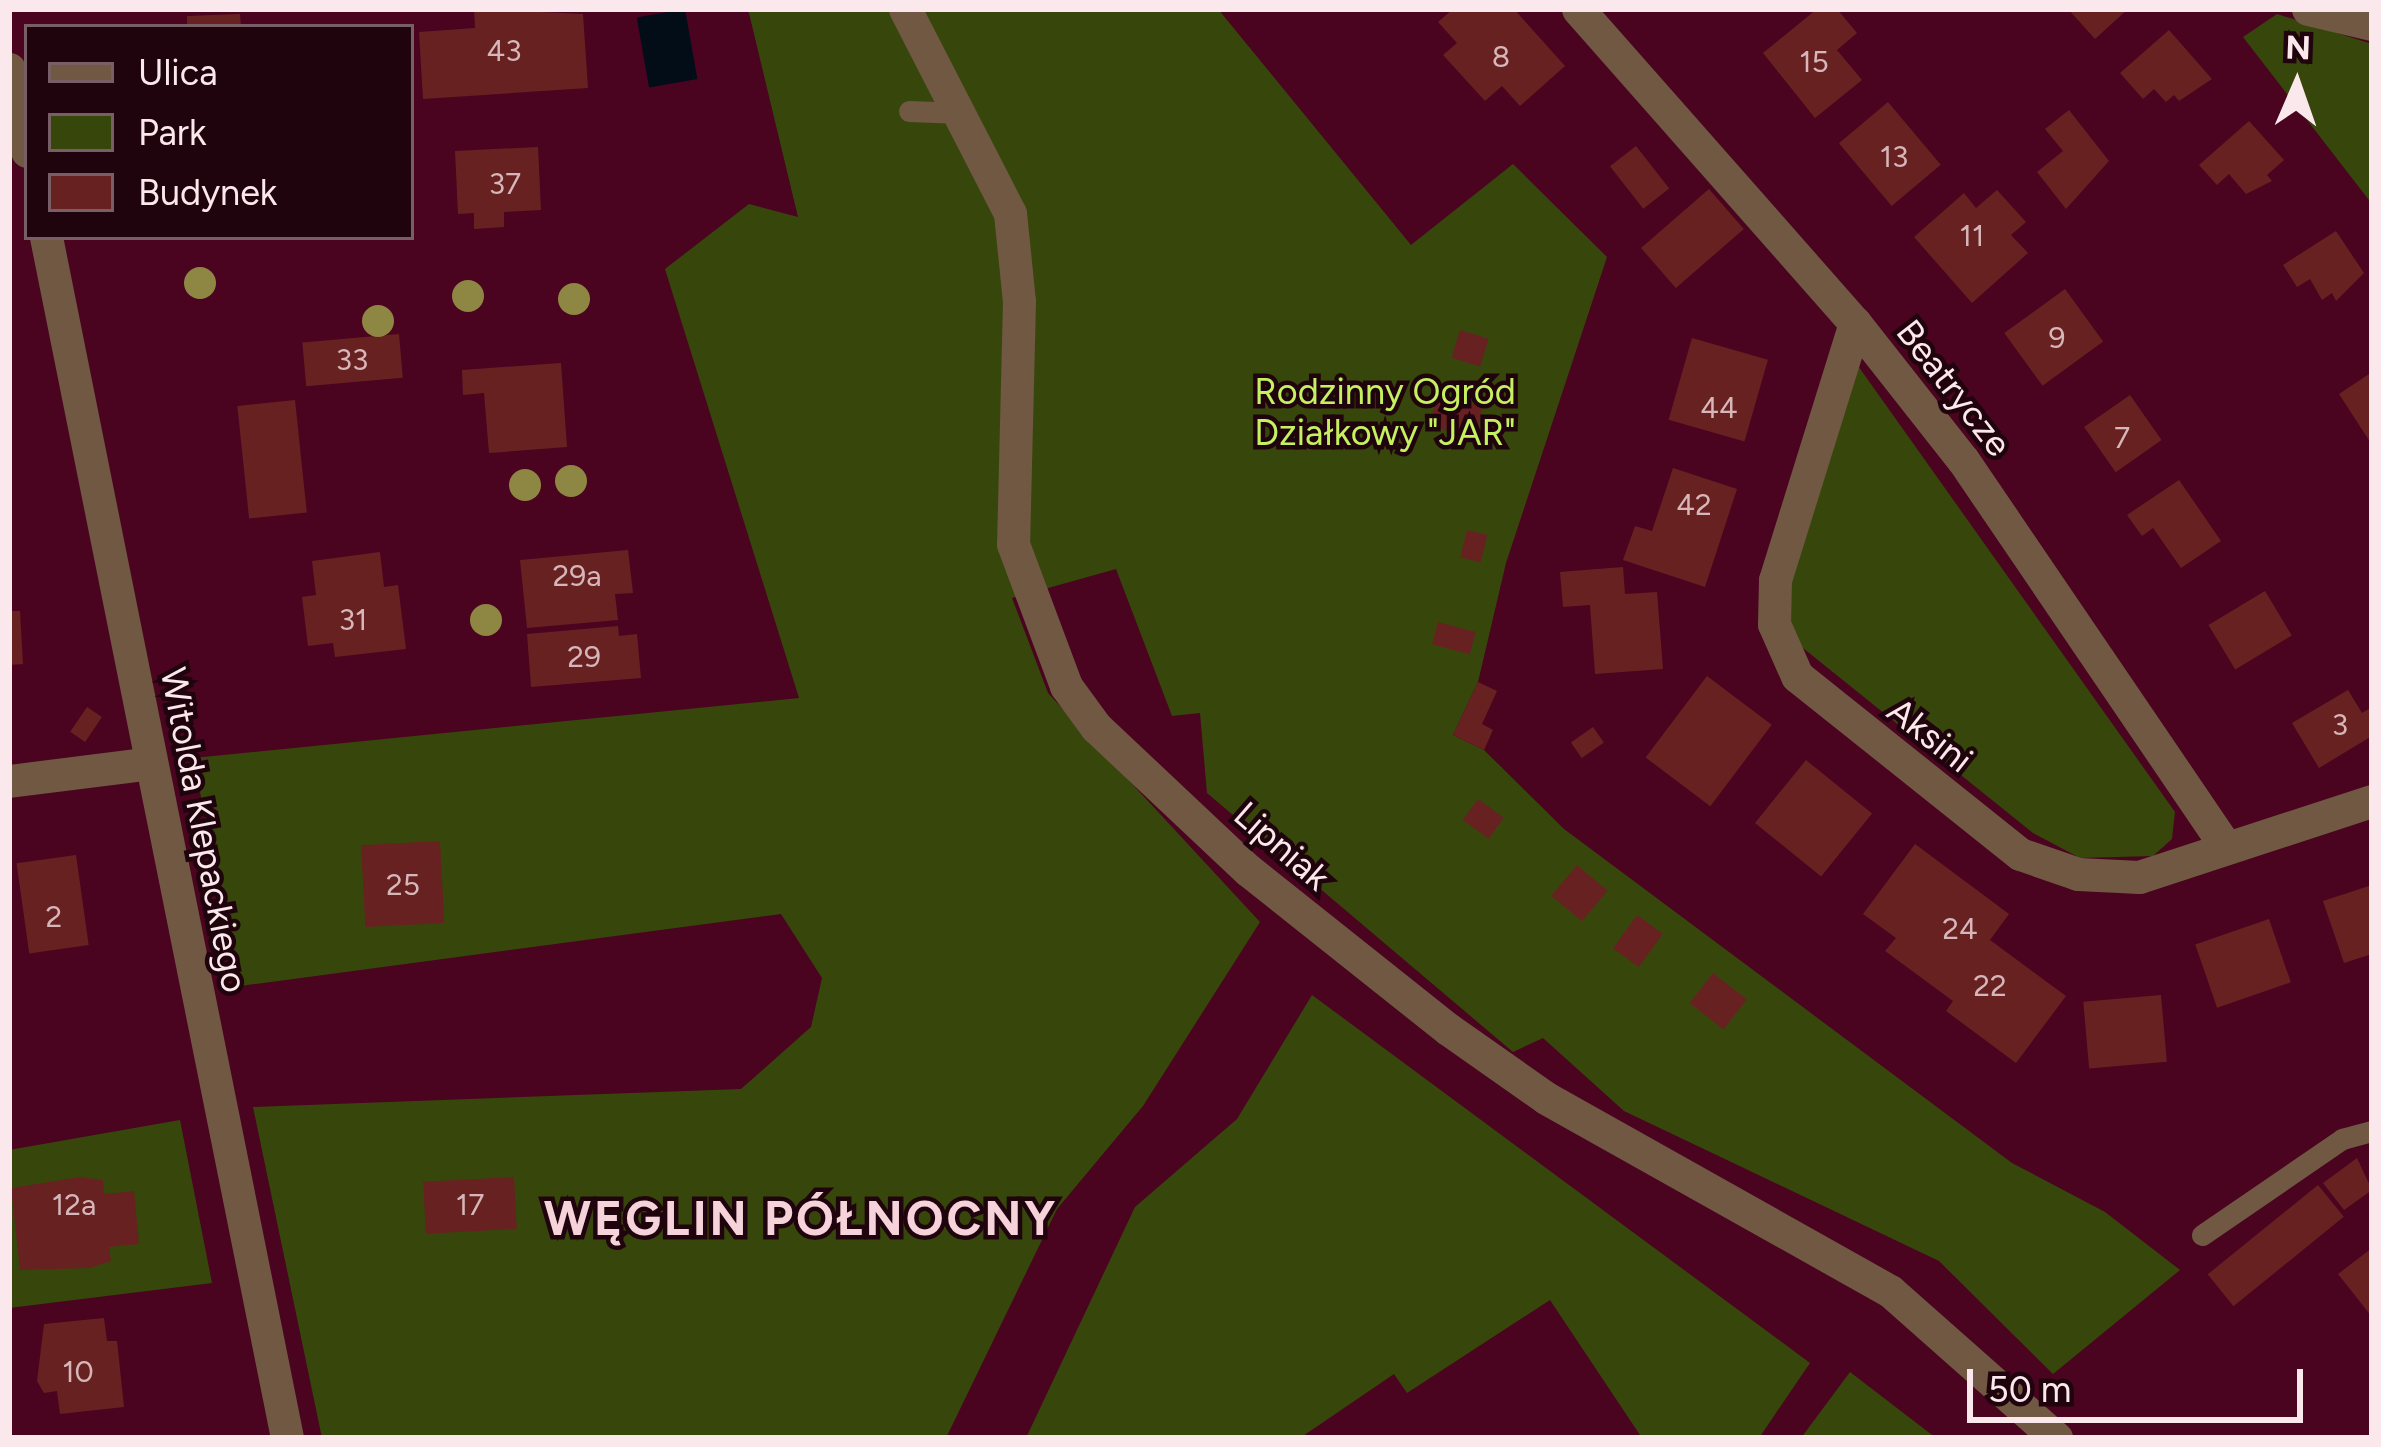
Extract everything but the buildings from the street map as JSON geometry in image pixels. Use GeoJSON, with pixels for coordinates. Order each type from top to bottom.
{"type":"FeatureCollection","features":[{"type":"Feature","properties":{"kind":"street","name":"Lipniak"},"geometry":{"type":"LineString","coordinates":[[905,9],[1010,212],[1019,301],[1013,544],[1066,686],[1096,727],[1303,916],[1448,1029],[1546,1098],[1889,1291],[2056,1438]]}},
{"type":"Feature","properties":{"kind":"street","name":"Beatrycze"},"geometry":{"type":"LineString","coordinates":[[1578,9],[1855,323],[1963,460],[2227,848]]}},
{"type":"Feature","properties":{"kind":"street"},"geometry":{"type":"LineString","coordinates":[[2308,9],[2372,24]]}},
{"type":"Feature","properties":{"kind":"street"},"geometry":{"type":"LineString","coordinates":[[9,69],[24,137]]}},
{"type":"Feature","properties":{"kind":"street","name":"Witolda Klepackiego"},"geometry":{"type":"LineString","coordinates":[[47,240],[287,1438]]}},
{"type":"Feature","properties":{"kind":"street","name":"Aksini"},"geometry":{"type":"LineString","coordinates":[[1855,323],[1774,580],[1774,624],[1797,676],[2020,854],[2048,866],[2139,877],[2372,802]]}},
{"type":"Feature","properties":{"kind":"street"},"geometry":{"type":"LineString","coordinates":[[9,781],[152,763]]}},
{"type":"Feature","properties":{"kind":"lane"},"geometry":{"type":"LineString","coordinates":[[909,111],[962,113]]}},
{"type":"Feature","properties":{"kind":"lane"},"geometry":{"type":"LineString","coordinates":[[2202,1235],[2342,1139],[2372,1131]]}},
{"type":"Feature","properties":{"kind":"green space","name":"Rodzinny Ogród Działkowy \"JAR\""},"geometry":{"type":"Polygon","coordinates":[[[748,9],[1218,9],[1411,245],[1513,164],[1607,257],[1506,563],[1478,682],[1453,735],[1484,750],[1564,829],[2012,1163],[2105,1212],[2180,1270],[2053,1374],[1939,1261],[1624,1111],[1543,1038],[1513,1052],[1207,793],[1200,713],[1172,716],[1116,569],[1012,598],[1048,693],[1260,922],[1143,1106],[1057,1209],[946,1438],[322,1438],[253,1107],[741,1089],[811,1027],[822,978],[781,914],[240,986],[193,758],[799,698],[665,269],[749,204],[798,217],[748,9]]]}},
{"type":"Feature","properties":{"kind":"green space"},"geometry":{"type":"Polygon","coordinates":[[[2277,14],[2372,44],[2372,204],[2243,37],[2277,14]]]}},
{"type":"Feature","properties":{"kind":"green space"},"geometry":{"type":"Polygon","coordinates":[[[1856,363],[2175,812],[2172,839],[2153,856],[2080,858],[2033,833],[1798,644],[1784,602],[1856,363]]]}},
{"type":"Feature","properties":{"kind":"green space"},"geometry":{"type":"Polygon","coordinates":[[[1312,995],[1810,1363],[1759,1438],[1642,1438],[1550,1300],[1407,1393],[1394,1374],[1300,1438],[1026,1438],[1135,1207],[1237,1119],[1312,995]]]}},
{"type":"Feature","properties":{"kind":"green space"},"geometry":{"type":"Polygon","coordinates":[[[180,1120],[212,1283],[9,1308],[9,1150],[180,1120]]]}},
{"type":"Feature","properties":{"kind":"green space"},"geometry":{"type":"Polygon","coordinates":[[[1850,1372],[1936,1438],[1801,1438],[1850,1372]]]}},
{"type":"Feature","properties":{"kind":"shaded area"},"geometry":{"type":"Polygon","coordinates":[[[685,9],[697,79],[649,87],[637,18],[685,9]]]}},
{"type":"Feature","properties":{"kind":"district","name":"WĘGLIN PÓŁNOCNY"},"geometry":{"type":"Point","coordinates":[801,1219]}}]}
